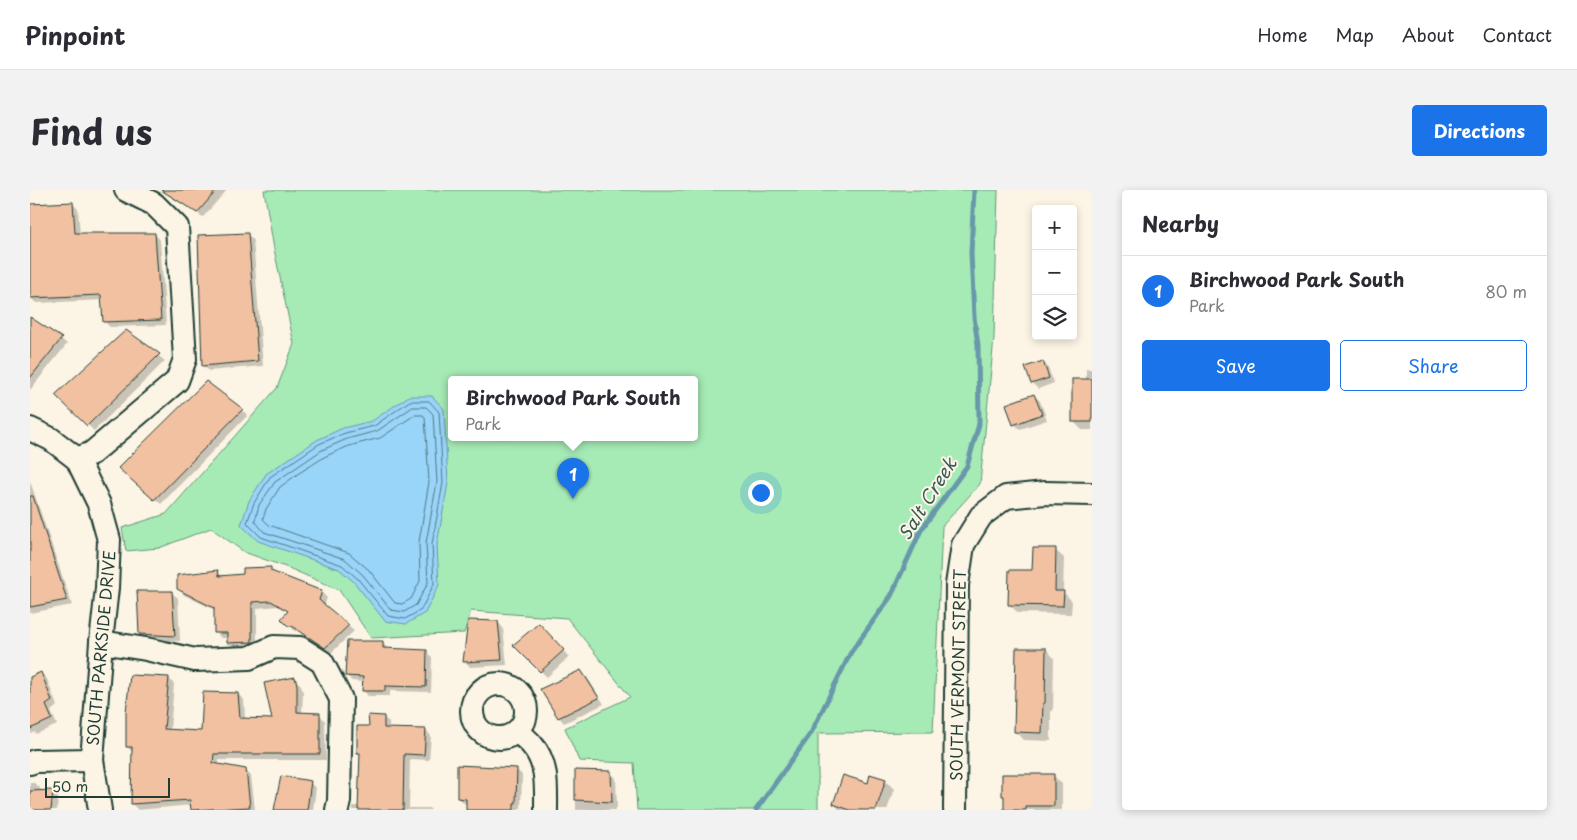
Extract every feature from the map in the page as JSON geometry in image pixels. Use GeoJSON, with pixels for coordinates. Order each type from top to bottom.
{"type":"FeatureCollection","features":[{"type":"Feature","properties":{"kind":"street"},"geometry":{"type":"LineString","coordinates":[[77,459],[92,453],[177,381],[184,359],[177,227],[154,204],[126,190]]}},
{"type":"Feature","properties":{"kind":"street","name":"SOUTH PARKSIDE DRIVE"},"geometry":{"type":"LineString","coordinates":[[30,429],[51,439],[77,459],[99,504],[110,540],[92,760],[100,810]]}},
{"type":"Feature","properties":{"kind":"street","name":"SOUTH VERMONT STREET"},"geometry":{"type":"LineString","coordinates":[[955,810],[957,585],[963,545],[981,516],[1006,497],[1044,493],[1092,494]]}},
{"type":"Feature","properties":{"kind":"street"},"geometry":{"type":"LineString","coordinates":[[101,642],[146,649],[195,660],[249,658],[274,647],[300,648],[322,662],[341,700],[339,801],[337,810]]}},
{"type":"Feature","properties":{"kind":"street"},"geometry":{"type":"LineString","coordinates":[[517,731],[532,745],[543,762],[546,783],[546,810]]}},
{"type":"Feature","properties":{"kind":"street"},"geometry":{"type":"LineString","coordinates":[[30,763],[35,761],[92,760]]}},
{"type":"Feature","properties":{"kind":"green space"},"geometry":{"type":"Polygon","coordinates":[[[264,190],[998,190],[994,338],[980,484],[942,526],[933,732],[818,733],[818,810],[637,810],[634,763],[579,761],[565,728],[630,697],[567,618],[471,611],[464,633],[371,638],[339,590],[291,569],[244,552],[211,528],[159,548],[126,551],[122,528],[166,514],[277,388],[294,344],[264,190]]]}},
{"type":"Feature","properties":{"kind":"water"},"geometry":{"type":"Polygon","coordinates":[[[409,396],[432,396],[444,409],[448,483],[437,545],[439,585],[425,613],[406,624],[385,621],[354,582],[339,569],[258,541],[241,525],[249,501],[266,474],[317,440],[343,428],[372,421],[409,396]]]}},
{"type":"Feature","properties":{"kind":"building"},"geometry":{"type":"Polygon","coordinates":[[[161,190],[217,190],[197,213],[161,190]]]}},
{"type":"Feature","properties":{"kind":"building"},"geometry":{"type":"Polygon","coordinates":[[[73,202],[75,233],[155,233],[161,320],[103,322],[101,295],[30,298],[30,204],[73,202]]]}},
{"type":"Feature","properties":{"kind":"building"},"geometry":{"type":"Polygon","coordinates":[[[248,233],[258,361],[202,366],[198,235],[248,233]]]}},
{"type":"Feature","properties":{"kind":"building"},"geometry":{"type":"Polygon","coordinates":[[[30,317],[62,338],[30,378],[30,317]]]}},
{"type":"Feature","properties":{"kind":"building"},"geometry":{"type":"Polygon","coordinates":[[[126,330],[160,354],[87,426],[55,395],[126,330]]]}},
{"type":"Feature","properties":{"kind":"building"},"geometry":{"type":"Polygon","coordinates":[[[1043,361],[1049,378],[1031,384],[1025,367],[1043,361]]]}},
{"type":"Feature","properties":{"kind":"building"},"geometry":{"type":"Polygon","coordinates":[[[1072,379],[1092,379],[1092,422],[1072,422],[1072,379]]]}},
{"type":"Feature","properties":{"kind":"building"},"geometry":{"type":"Polygon","coordinates":[[[206,381],[243,409],[154,500],[118,468],[206,381]]]}},
{"type":"Feature","properties":{"kind":"building"},"geometry":{"type":"Polygon","coordinates":[[[1034,394],[1042,414],[1013,425],[1006,404],[1034,394]]]}},
{"type":"Feature","properties":{"kind":"building"},"geometry":{"type":"Polygon","coordinates":[[[30,496],[33,496],[67,600],[30,607],[30,496]]]}},
{"type":"Feature","properties":{"kind":"building"},"geometry":{"type":"Polygon","coordinates":[[[1033,548],[1056,548],[1055,591],[1064,591],[1063,606],[1008,605],[1009,570],[1032,570],[1033,548]]]}},
{"type":"Feature","properties":{"kind":"building"},"geometry":{"type":"Polygon","coordinates":[[[271,567],[271,571],[322,591],[319,600],[349,625],[325,648],[292,626],[288,626],[281,619],[288,611],[271,601],[252,602],[252,642],[227,643],[227,633],[214,633],[214,608],[177,589],[177,575],[218,570],[219,576],[243,574],[243,568],[271,567]]]}},
{"type":"Feature","properties":{"kind":"building"},"geometry":{"type":"Polygon","coordinates":[[[137,591],[172,591],[175,636],[139,634],[137,591]]]}},
{"type":"Feature","properties":{"kind":"building"},"geometry":{"type":"Polygon","coordinates":[[[468,620],[498,621],[502,660],[463,662],[468,620]]]}},
{"type":"Feature","properties":{"kind":"building"},"geometry":{"type":"Polygon","coordinates":[[[539,623],[564,650],[540,672],[513,645],[539,623]]]}},
{"type":"Feature","properties":{"kind":"building"},"geometry":{"type":"Polygon","coordinates":[[[347,641],[383,641],[383,648],[427,650],[426,687],[385,686],[385,691],[362,691],[363,677],[345,676],[347,641]]]}},
{"type":"Feature","properties":{"kind":"building"},"geometry":{"type":"Polygon","coordinates":[[[1016,648],[1046,648],[1045,703],[1043,703],[1042,733],[1014,732],[1016,648]]]}},
{"type":"Feature","properties":{"kind":"building"},"geometry":{"type":"Polygon","coordinates":[[[581,670],[599,698],[558,718],[540,689],[581,670]]]}},
{"type":"Feature","properties":{"kind":"building"},"geometry":{"type":"Polygon","coordinates":[[[41,672],[52,701],[46,705],[52,719],[30,729],[30,677],[41,672]]]}},
{"type":"Feature","properties":{"kind":"building"},"geometry":{"type":"Polygon","coordinates":[[[130,675],[169,677],[164,729],[201,731],[203,692],[238,693],[240,718],[272,719],[264,683],[295,677],[297,685],[297,712],[320,713],[320,754],[214,754],[213,763],[246,769],[250,807],[191,810],[190,800],[131,804],[132,747],[126,747],[126,712],[130,675]]]}},
{"type":"Feature","properties":{"kind":"building"},"geometry":{"type":"Polygon","coordinates":[[[368,715],[384,716],[384,728],[426,729],[424,755],[404,754],[403,810],[358,810],[360,753],[357,753],[357,726],[369,726],[368,715]]]}},
{"type":"Feature","properties":{"kind":"building"},"geometry":{"type":"Polygon","coordinates":[[[457,765],[517,768],[514,810],[466,810],[466,799],[457,798],[457,765]]]}},
{"type":"Feature","properties":{"kind":"building"},"geometry":{"type":"Polygon","coordinates":[[[575,770],[611,771],[612,802],[575,800],[575,770]]]}},
{"type":"Feature","properties":{"kind":"building"},"geometry":{"type":"Polygon","coordinates":[[[870,774],[886,779],[876,810],[850,810],[833,804],[843,775],[868,783],[870,774]]]}},
{"type":"Feature","properties":{"kind":"building"},"geometry":{"type":"Polygon","coordinates":[[[1002,774],[1054,774],[1054,806],[1026,806],[1026,810],[1004,810],[1002,774]]]}},
{"type":"Feature","properties":{"kind":"building"},"geometry":{"type":"Polygon","coordinates":[[[281,776],[311,781],[307,810],[274,810],[281,776]]]}},
{"type":"Feature","properties":{"kind":"building"},"geometry":{"type":"Polygon","coordinates":[[[53,790],[51,810],[30,810],[30,791],[53,790]]]}},
{"type":"Feature","properties":{"kind":"waterway","name":"Salt Creek"},"geometry":{"type":"LineString","coordinates":[[756,810],[811,733],[851,652],[891,596],[921,530],[967,466],[979,424],[978,345],[974,317],[971,253],[974,190]]}},
{"type":"Feature","properties":{"kind":"place","name":"Birchwood Park South"},"geometry":{"type":"Point","coordinates":[573,499]}}]}
